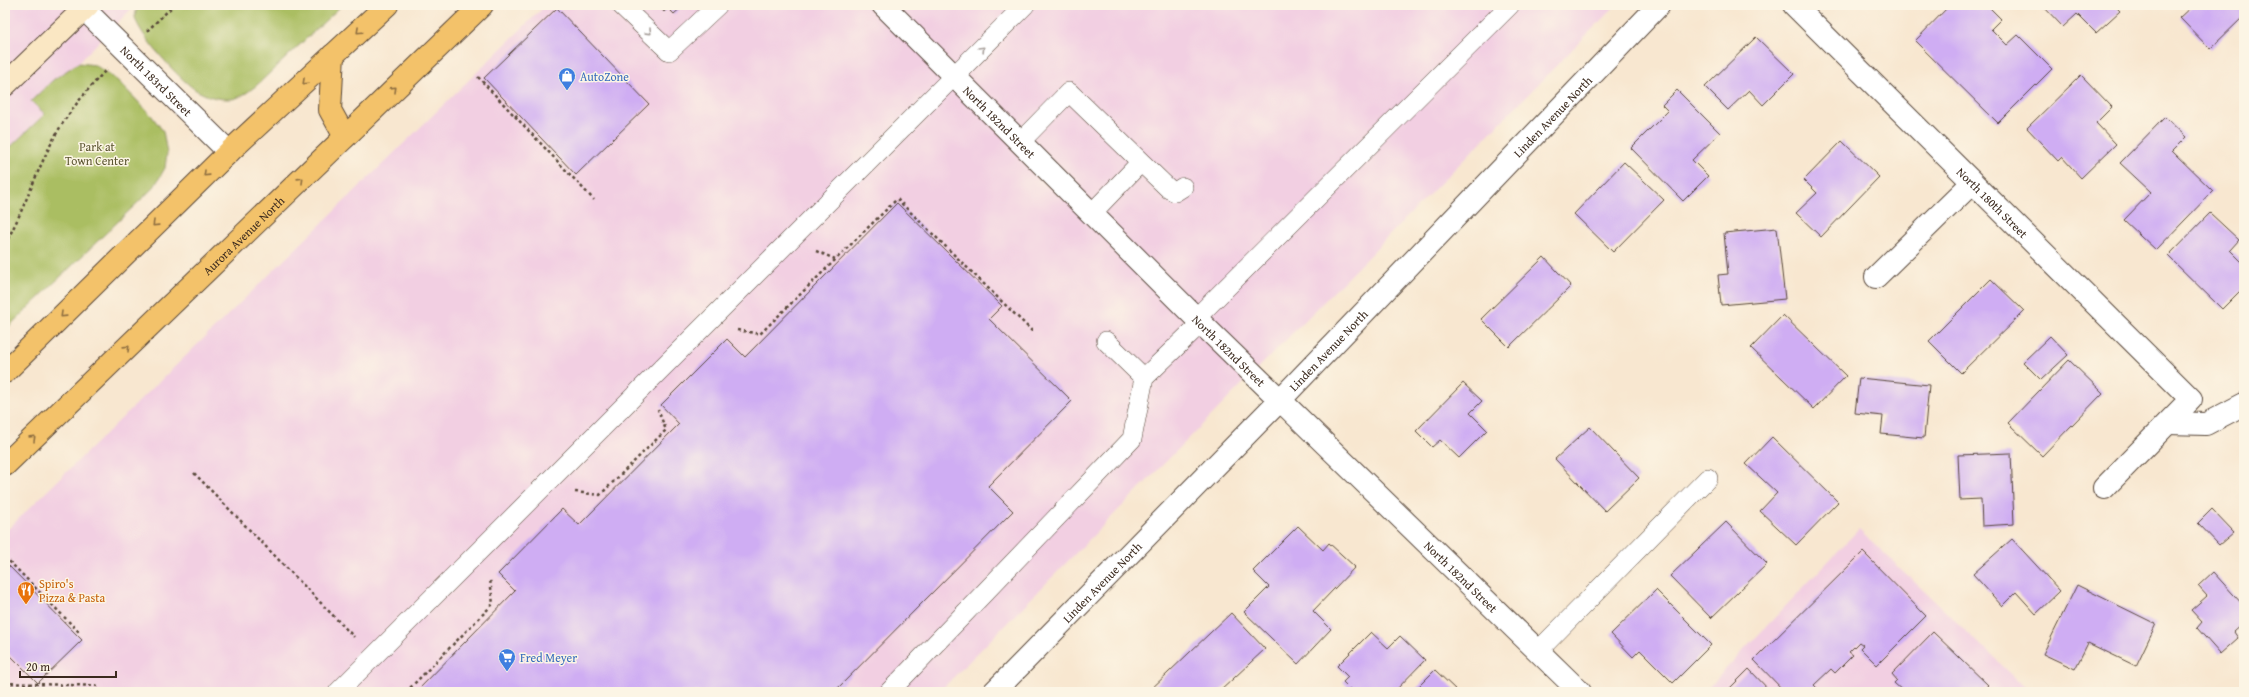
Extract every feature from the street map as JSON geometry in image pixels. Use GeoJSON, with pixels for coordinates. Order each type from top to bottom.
{"type":"FeatureCollection","features":[{"type":"Feature","properties":{"kind":"main road"},"geometry":{"type":"LineString","coordinates":[[5,372],[229,152],[387,5]]}},
{"type":"Feature","properties":{"kind":"main road","name":"Aurora Avenue North"},"geometry":{"type":"LineString","coordinates":[[5,465],[482,5]]}},
{"type":"Feature","properties":{"kind":"main road"},"geometry":{"type":"LineString","coordinates":[[334,55],[330,110],[345,137]]}},
{"type":"Feature","properties":{"kind":"street","name":"North 182nd Street"},"geometry":{"type":"LineString","coordinates":[[883,5],[1280,400],[1580,692]]}},
{"type":"Feature","properties":{"kind":"street","name":"Linden Avenue North"},"geometry":{"type":"LineString","coordinates":[[994,692],[1280,400],[1659,5]]}},
{"type":"Feature","properties":{"kind":"street","name":"North 180th Street"},"geometry":{"type":"LineString","coordinates":[[1794,5],[1972,183],[2192,399],[2168,423]]}},
{"type":"Feature","properties":{"kind":"street"},"geometry":{"type":"LineString","coordinates":[[5,85],[86,7]]}},
{"type":"Feature","properties":{"kind":"street","name":"North 183rd Street"},"geometry":{"type":"LineString","coordinates":[[86,7],[229,152]]}},
{"type":"Feature","properties":{"kind":"street"},"geometry":{"type":"LineString","coordinates":[[1876,277],[1972,183]]}},
{"type":"Feature","properties":{"kind":"street"},"geometry":{"type":"LineString","coordinates":[[2104,488],[2168,423],[2206,424],[2244,404]]}},
{"type":"Feature","properties":{"kind":"lane"},"geometry":{"type":"LineString","coordinates":[[621,5],[669,51],[718,5]]}},
{"type":"Feature","properties":{"kind":"lane"},"geometry":{"type":"LineString","coordinates":[[338,692],[955,77],[1025,5]]}},
{"type":"Feature","properties":{"kind":"lane"},"geometry":{"type":"LineString","coordinates":[[889,692],[1132,439],[1144,378],[1199,320],[1510,5]]}},
{"type":"Feature","properties":{"kind":"lane"},"geometry":{"type":"LineString","coordinates":[[1020,142],[1069,92],[1169,189],[1175,192],[1183,187]]}},
{"type":"Feature","properties":{"kind":"lane"},"geometry":{"type":"LineString","coordinates":[[1092,213],[1141,162]]}},
{"type":"Feature","properties":{"kind":"lane"},"geometry":{"type":"LineString","coordinates":[[1106,341],[1144,378]]}},
{"type":"Feature","properties":{"kind":"lane"},"geometry":{"type":"LineString","coordinates":[[1538,651],[1708,478]]}},
{"type":"Feature","properties":{"kind":"path"},"geometry":{"type":"LineString","coordinates":[[146,32],[174,5]]}},
{"type":"Feature","properties":{"kind":"path"},"geometry":{"type":"LineString","coordinates":[[5,244],[16,224],[55,137],[83,95],[107,69]]}},
{"type":"Feature","properties":{"kind":"path"},"geometry":{"type":"LineString","coordinates":[[478,77],[594,200]]}},
{"type":"Feature","properties":{"kind":"path"},"geometry":{"type":"LineString","coordinates":[[515,117],[518,114]]}},
{"type":"Feature","properties":{"kind":"path"},"geometry":{"type":"LineString","coordinates":[[732,329],[760,334],[897,199],[1032,332]]}},
{"type":"Feature","properties":{"kind":"path"},"geometry":{"type":"LineString","coordinates":[[571,492],[600,495],[666,430],[656,405]]}},
{"type":"Feature","properties":{"kind":"path"},"geometry":{"type":"LineString","coordinates":[[194,473],[354,637]]}},
{"type":"Feature","properties":{"kind":"path"},"geometry":{"type":"LineString","coordinates":[[5,557],[79,632]]}},
{"type":"Feature","properties":{"kind":"path"},"geometry":{"type":"LineString","coordinates":[[12,564],[12,570]]}},
{"type":"Feature","properties":{"kind":"path"},"geometry":{"type":"LineString","coordinates":[[406,692],[493,604],[490,572]]}},
{"type":"Feature","properties":{"kind":"path"},"geometry":{"type":"LineString","coordinates":[[5,683],[100,686]]}},
{"type":"Feature","properties":{"kind":"shaded area"},"geometry":{"type":"Polygon","coordinates":[[[5,5],[135,5],[78,63],[53,80],[31,101],[45,113],[5,152],[5,5]]]}},
{"type":"Feature","properties":{"kind":"shaded area"},"geometry":{"type":"Polygon","coordinates":[[[546,5],[1616,5],[939,692],[5,692],[5,532],[546,5]]]}},
{"type":"Feature","properties":{"kind":"shaded area"},"geometry":{"type":"Polygon","coordinates":[[[1859,529],[2030,692],[1704,692],[1859,529]]]}},
{"type":"Feature","properties":{"kind":"green space"},"geometry":{"type":"Polygon","coordinates":[[[138,5],[342,5],[257,85],[240,97],[228,99],[215,98],[196,90],[171,67],[152,45],[138,25],[135,17],[138,5]]]}},
{"type":"Feature","properties":{"kind":"green space","name":"Park at Town Center"},"geometry":{"type":"Polygon","coordinates":[[[78,63],[95,65],[118,81],[151,115],[163,131],[167,153],[165,168],[154,187],[5,330],[5,152],[45,114],[31,101],[53,80],[78,63]]]}},
{"type":"Feature","properties":{"kind":"building"},"geometry":{"type":"Polygon","coordinates":[[[657,5],[684,5],[674,14],[668,8],[664,12],[657,5]]]}},
{"type":"Feature","properties":{"kind":"building"},"geometry":{"type":"Polygon","coordinates":[[[1950,5],[1987,5],[2001,19],[1991,29],[2007,45],[2018,35],[2052,69],[1998,123],[1915,41],[1950,5]]]}},
{"type":"Feature","properties":{"kind":"building"},"geometry":{"type":"Polygon","coordinates":[[[2042,5],[2114,5],[2120,11],[2096,33],[2077,14],[2063,27],[2042,5]]]}},
{"type":"Feature","properties":{"kind":"building"},"geometry":{"type":"Polygon","coordinates":[[[2194,5],[2244,5],[2244,16],[2210,49],[2180,18],[2194,5]]]}},
{"type":"Feature","properties":{"kind":"building","name":"AutoZone"},"geometry":{"type":"Polygon","coordinates":[[[557,8],[649,104],[576,175],[484,78],[557,8]]]}},
{"type":"Feature","properties":{"kind":"building"},"geometry":{"type":"Polygon","coordinates":[[[1756,37],[1794,74],[1763,105],[1749,90],[1728,110],[1705,87],[1756,37]]]}},
{"type":"Feature","properties":{"kind":"building"},"geometry":{"type":"Polygon","coordinates":[[[2081,75],[2112,107],[2096,123],[2116,144],[2081,178],[2062,157],[2058,161],[2027,128],[2081,75]]]}},
{"type":"Feature","properties":{"kind":"building"},"geometry":{"type":"Polygon","coordinates":[[[1677,90],[1720,133],[1692,160],[1708,176],[1683,201],[1631,148],[1668,111],[1662,105],[1677,90]]]}},
{"type":"Feature","properties":{"kind":"building"},"geometry":{"type":"Polygon","coordinates":[[[2165,117],[2186,137],[2172,151],[2213,191],[2156,250],[2124,220],[2151,192],[2120,163],[2165,117]]]}},
{"type":"Feature","properties":{"kind":"building"},"geometry":{"type":"Polygon","coordinates":[[[1842,141],[1879,177],[1821,237],[1796,213],[1817,193],[1804,180],[1842,141]]]}},
{"type":"Feature","properties":{"kind":"building"},"geometry":{"type":"Polygon","coordinates":[[[1624,162],[1664,200],[1613,252],[1574,214],[1624,162]]]}},
{"type":"Feature","properties":{"kind":"building"},"geometry":{"type":"Polygon","coordinates":[[[897,203],[1002,306],[989,319],[1072,401],[988,486],[1013,511],[834,692],[416,692],[515,591],[498,574],[562,509],[579,525],[679,424],[661,405],[727,339],[745,357],[897,203]]]}},
{"type":"Feature","properties":{"kind":"building"},"geometry":{"type":"Polygon","coordinates":[[[2210,213],[2239,240],[2230,250],[2244,264],[2244,287],[2222,309],[2168,256],[2210,213]]]}},
{"type":"Feature","properties":{"kind":"building"},"geometry":{"type":"Polygon","coordinates":[[[1777,228],[1785,299],[1721,305],[1718,275],[1728,274],[1724,233],[1777,228]]]}},
{"type":"Feature","properties":{"kind":"building"},"geometry":{"type":"Polygon","coordinates":[[[1544,257],[1571,286],[1509,347],[1481,319],[1544,257]]]}},
{"type":"Feature","properties":{"kind":"building"},"geometry":{"type":"Polygon","coordinates":[[[1991,279],[2024,311],[1961,373],[1929,341],[1991,279]]]}},
{"type":"Feature","properties":{"kind":"building"},"geometry":{"type":"Polygon","coordinates":[[[1783,315],[1846,376],[1814,409],[1751,348],[1783,315]]]}},
{"type":"Feature","properties":{"kind":"building"},"geometry":{"type":"Polygon","coordinates":[[[2050,336],[2068,355],[2041,380],[2023,362],[2050,336]]]}},
{"type":"Feature","properties":{"kind":"building"},"geometry":{"type":"Polygon","coordinates":[[[2069,360],[2103,393],[2042,456],[2008,423],[2069,360]]]}},
{"type":"Feature","properties":{"kind":"building"},"geometry":{"type":"Polygon","coordinates":[[[1859,378],[1929,385],[1924,438],[1881,434],[1883,416],[1855,413],[1859,378]]]}},
{"type":"Feature","properties":{"kind":"building"},"geometry":{"type":"Polygon","coordinates":[[[1463,383],[1482,401],[1470,413],[1487,430],[1459,458],[1440,440],[1432,447],[1416,431],[1463,383]]]}},
{"type":"Feature","properties":{"kind":"building"},"geometry":{"type":"Polygon","coordinates":[[[1590,427],[1639,478],[1605,511],[1555,459],[1590,427]]]}},
{"type":"Feature","properties":{"kind":"building"},"geometry":{"type":"Polygon","coordinates":[[[1772,437],[1838,502],[1796,545],[1760,511],[1777,493],[1746,464],[1772,437]]]}},
{"type":"Feature","properties":{"kind":"building"},"geometry":{"type":"Polygon","coordinates":[[[2011,453],[2014,524],[1982,526],[1981,499],[1960,500],[1958,455],[2011,453]]]}},
{"type":"Feature","properties":{"kind":"building"},"geometry":{"type":"Polygon","coordinates":[[[2212,509],[2234,532],[2219,545],[2198,523],[2212,509]]]}},
{"type":"Feature","properties":{"kind":"building"},"geometry":{"type":"Polygon","coordinates":[[[1726,522],[1767,564],[1711,618],[1670,576],[1726,522]]]}},
{"type":"Feature","properties":{"kind":"building"},"geometry":{"type":"Polygon","coordinates":[[[1298,526],[1323,550],[1329,543],[1355,567],[1313,611],[1331,629],[1298,664],[1244,612],[1269,587],[1253,571],[1298,526]]]}},
{"type":"Feature","properties":{"kind":"building"},"geometry":{"type":"Polygon","coordinates":[[[2012,539],[2060,591],[2036,614],[2016,592],[2002,606],[1973,574],[2012,539]]]}},
{"type":"Feature","properties":{"kind":"building"},"geometry":{"type":"Polygon","coordinates":[[[1863,552],[1926,616],[1877,665],[1860,648],[1863,645],[1859,642],[1849,652],[1853,655],[1835,673],[1831,669],[1814,685],[1818,689],[1815,692],[1785,692],[1754,660],[1863,552]]]}},
{"type":"Feature","properties":{"kind":"building","name":"Spiro's Pizza & Pasta"},"geometry":{"type":"Polygon","coordinates":[[[5,562],[82,640],[38,683],[5,650],[5,562]]]}},
{"type":"Feature","properties":{"kind":"building"},"geometry":{"type":"Polygon","coordinates":[[[2213,572],[2244,606],[2244,623],[2234,632],[2238,638],[2220,654],[2197,628],[2202,622],[2191,610],[2207,596],[2198,586],[2213,572]]]}},
{"type":"Feature","properties":{"kind":"building"},"geometry":{"type":"Polygon","coordinates":[[[2077,585],[2156,624],[2136,666],[2088,643],[2075,669],[2043,654],[2077,585]]]}},
{"type":"Feature","properties":{"kind":"building"},"geometry":{"type":"Polygon","coordinates":[[[1656,590],[1711,645],[1673,683],[1640,650],[1633,657],[1611,634],[1656,590]]]}},
{"type":"Feature","properties":{"kind":"building"},"geometry":{"type":"Polygon","coordinates":[[[1231,613],[1265,649],[1219,692],[1148,692],[1231,613]]]}},
{"type":"Feature","properties":{"kind":"building"},"geometry":{"type":"Polygon","coordinates":[[[1371,632],[1388,648],[1400,636],[1425,660],[1394,692],[1353,692],[1343,682],[1348,677],[1337,666],[1371,632]]]}},
{"type":"Feature","properties":{"kind":"building"},"geometry":{"type":"Polygon","coordinates":[[[1933,632],[1988,685],[1981,692],[1904,692],[1894,683],[1897,680],[1892,674],[1933,632]]]}},
{"type":"Feature","properties":{"kind":"building"},"geometry":{"type":"Polygon","coordinates":[[[1749,669],[1771,692],[1726,692],[1749,669]]]}},
{"type":"Feature","properties":{"kind":"building"},"geometry":{"type":"Polygon","coordinates":[[[1435,670],[1458,692],[1413,692],[1435,670]]]}},
{"type":"Feature","properties":{"kind":"place","name":"AutoZone"},"geometry":{"type":"Point","coordinates":[567,91]}},
{"type":"Feature","properties":{"kind":"place","name":"Spiro's Pizza & Pasta"},"geometry":{"type":"Point","coordinates":[26,605]}},
{"type":"Feature","properties":{"kind":"place","name":"Fred Meyer"},"geometry":{"type":"Point","coordinates":[507,672]}}]}
